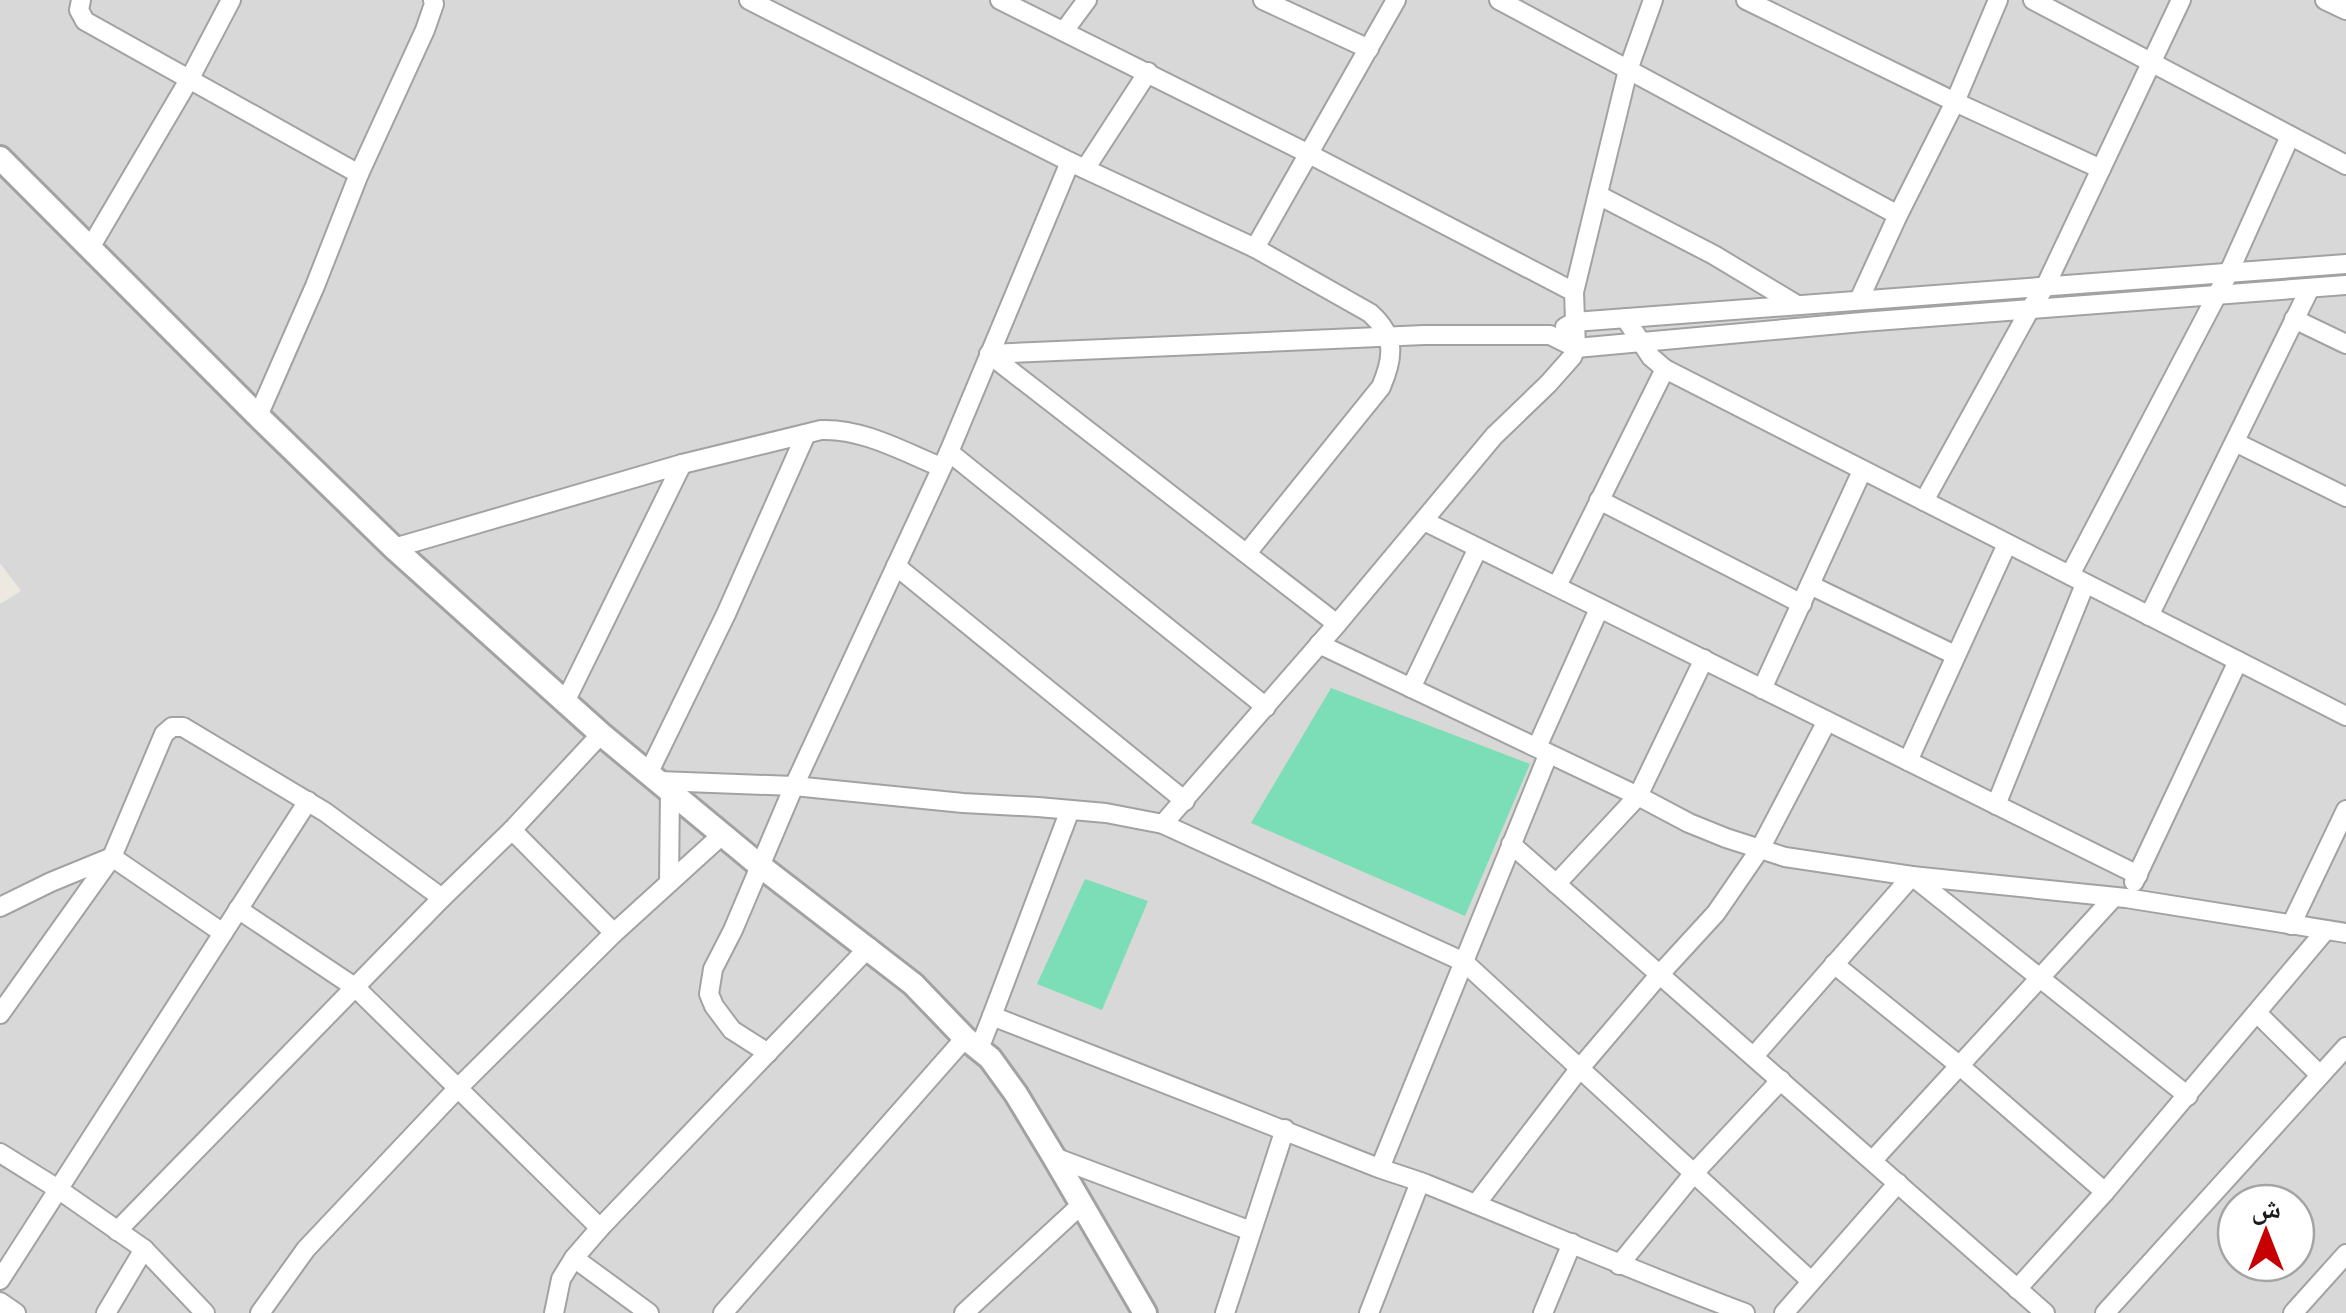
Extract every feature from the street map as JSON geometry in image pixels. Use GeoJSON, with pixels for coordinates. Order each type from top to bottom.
{"type":"FeatureCollection","features":[{"type":"Feature","properties":{"kind":"street"},"geometry":{"type":"LineString","coordinates":[[81,0],[79,10],[85,20],[359,174]]}},
{"type":"Feature","properties":{"kind":"street"},"geometry":{"type":"LineString","coordinates":[[90,248],[232,0]]}},
{"type":"Feature","properties":{"kind":"street"},"geometry":{"type":"LineString","coordinates":[[258,416],[359,174],[425,30],[433,0]]}},
{"type":"Feature","properties":{"kind":"street"},"geometry":{"type":"LineString","coordinates":[[749,0],[1077,165],[1254,248],[1382,323],[1388,337],[1390,365],[1381,387],[1246,553]]}},
{"type":"Feature","properties":{"kind":"street"},"geometry":{"type":"LineString","coordinates":[[1000,0],[1310,154],[1574,292]]}},
{"type":"Feature","properties":{"kind":"street"},"geometry":{"type":"LineString","coordinates":[[1064,31],[1086,0]]}},
{"type":"Feature","properties":{"kind":"street"},"geometry":{"type":"LineString","coordinates":[[1264,0],[1369,49]]}},
{"type":"Feature","properties":{"kind":"street"},"geometry":{"type":"LineString","coordinates":[[1254,248],[1396,0]]}},
{"type":"Feature","properties":{"kind":"street"},"geometry":{"type":"LineString","coordinates":[[1499,0],[1898,215]]}},
{"type":"Feature","properties":{"kind":"street"},"geometry":{"type":"LineString","coordinates":[[1163,824],[1494,436],[1572,357],[1576,348],[1574,292],[1628,70],[1654,0]]}},
{"type":"Feature","properties":{"kind":"street"},"geometry":{"type":"LineString","coordinates":[[1746,0],[2101,169]]}},
{"type":"Feature","properties":{"kind":"street"},"geometry":{"type":"LineString","coordinates":[[1859,300],[1998,0]]}},
{"type":"Feature","properties":{"kind":"street"},"geometry":{"type":"LineString","coordinates":[[2033,0],[2346,165]]}},
{"type":"Feature","properties":{"kind":"street"},"geometry":{"type":"LineString","coordinates":[[1924,501],[2045,287],[2182,0]]}},
{"type":"Feature","properties":{"kind":"street"},"geometry":{"type":"LineString","coordinates":[[2326,0],[2346,10]]}},
{"type":"Feature","properties":{"kind":"street"},"geometry":{"type":"LineString","coordinates":[[768,1053],[732,1030],[714,1006],[709,994],[714,968],[1077,165],[1148,72]]}},
{"type":"Feature","properties":{"kind":"street"},"geometry":{"type":"LineString","coordinates":[[1996,805],[2078,579],[2230,272],[2290,136]]}},
{"type":"Feature","properties":{"kind":"street"},"geometry":{"type":"LineString","coordinates":[[0,158],[394,548],[601,734],[759,865],[913,984],[990,1058],[1082,1204],[1136,1309]]}},
{"type":"Feature","properties":{"kind":"street"},"geometry":{"type":"LineString","coordinates":[[1598,195],[1714,254],[1797,305]]}},
{"type":"Feature","properties":{"kind":"street"},"geometry":{"type":"LineString","coordinates":[[1550,335],[1574,322],[2345,262]]}},
{"type":"Feature","properties":{"kind":"street"},"geometry":{"type":"LineString","coordinates":[[989,354],[1388,337],[1550,335],[1576,348],[2346,285]]}},
{"type":"Feature","properties":{"kind":"street"},"geometry":{"type":"LineString","coordinates":[[2150,616],[2310,288]]}},
{"type":"Feature","properties":{"kind":"street"},"geometry":{"type":"LineString","coordinates":[[1625,318],[1650,357],[1665,369],[2346,716]]}},
{"type":"Feature","properties":{"kind":"street"},"geometry":{"type":"LineString","coordinates":[[2294,319],[2346,344]]}},
{"type":"Feature","properties":{"kind":"street"},"geometry":{"type":"LineString","coordinates":[[989,354],[1337,624]]}},
{"type":"Feature","properties":{"kind":"street"},"geometry":{"type":"LineString","coordinates":[[1557,586],[1665,369]]}},
{"type":"Feature","properties":{"kind":"street"},"geometry":{"type":"LineString","coordinates":[[394,548],[682,464],[839,429],[945,459],[1266,707]]}},
{"type":"Feature","properties":{"kind":"street"},"geometry":{"type":"LineString","coordinates":[[670,883],[659,781],[726,614],[806,434]]}},
{"type":"Feature","properties":{"kind":"street"},"geometry":{"type":"LineString","coordinates":[[2234,442],[2346,497]]}},
{"type":"Feature","properties":{"kind":"street"},"geometry":{"type":"LineString","coordinates":[[565,702],[682,464]]}},
{"type":"Feature","properties":{"kind":"street"},"geometry":{"type":"LineString","coordinates":[[1762,689],[1862,471]]}},
{"type":"Feature","properties":{"kind":"street"},"geometry":{"type":"LineString","coordinates":[[1599,500],[1802,604]]}},
{"type":"Feature","properties":{"kind":"street"},"geometry":{"type":"LineString","coordinates":[[1424,521],[2138,875]]}},
{"type":"Feature","properties":{"kind":"street"},"geometry":{"type":"LineString","coordinates":[[1908,761],[2007,544]]}},
{"type":"Feature","properties":{"kind":"street"},"geometry":{"type":"LineString","coordinates":[[1411,688],[1478,548]]}},
{"type":"Feature","properties":{"kind":"street"},"geometry":{"type":"LineString","coordinates":[[896,566],[1185,801]]}},
{"type":"Feature","properties":{"kind":"street"},"geometry":{"type":"LineString","coordinates":[[1810,586],[1956,655]]}},
{"type":"Feature","properties":{"kind":"street"},"geometry":{"type":"LineString","coordinates":[[1380,1168],[1511,844],[1542,751],[1599,609]]}},
{"type":"Feature","properties":{"kind":"street"},"geometry":{"type":"LineString","coordinates":[[1319,644],[1689,823],[1760,849],[1803,860],[1912,876],[2120,898],[2346,934]]}},
{"type":"Feature","properties":{"kind":"street"},"geometry":{"type":"LineString","coordinates":[[1556,884],[1638,796],[1704,660]]}},
{"type":"Feature","properties":{"kind":"street"},"geometry":{"type":"LineString","coordinates":[[1873,1160],[2138,875],[2238,661]]}},
{"type":"Feature","properties":{"kind":"street"},"geometry":{"type":"LineString","coordinates":[[1476,1204],[1580,1068],[1716,913],[1760,849],[1827,721]]}},
{"type":"Feature","properties":{"kind":"street"},"geometry":{"type":"LineString","coordinates":[[0,1014],[112,857],[164,734],[172,728],[183,728],[308,801],[442,898]]}},
{"type":"Feature","properties":{"kind":"street"},"geometry":{"type":"LineString","coordinates":[[118,1231],[512,830],[601,734]]}},
{"type":"Feature","properties":{"kind":"street"},"geometry":{"type":"LineString","coordinates":[[659,781],[794,786],[1106,813],[1163,824],[1464,962],[1811,1281]]}},
{"type":"Feature","properties":{"kind":"street"},"geometry":{"type":"LineString","coordinates":[[0,1280],[308,801]]}},
{"type":"Feature","properties":{"kind":"street"},"geometry":{"type":"LineString","coordinates":[[723,1313],[972,1044],[992,1016],[1070,810]]}},
{"type":"Feature","properties":{"kind":"street"},"geometry":{"type":"LineString","coordinates":[[2292,925],[2346,810]]}},
{"type":"Feature","properties":{"kind":"street"},"geometry":{"type":"LineString","coordinates":[[512,830],[614,933]]}},
{"type":"Feature","properties":{"kind":"street"},"geometry":{"type":"LineString","coordinates":[[260,1313],[306,1249],[457,1089],[614,933],[723,834]]}},
{"type":"Feature","properties":{"kind":"street"},"geometry":{"type":"LineString","coordinates":[[1511,844],[2044,1313]]}},
{"type":"Feature","properties":{"kind":"street"},"geometry":{"type":"LineString","coordinates":[[0,907],[112,857]]}},
{"type":"Feature","properties":{"kind":"street"},"geometry":{"type":"LineString","coordinates":[[112,857],[223,933]]}},
{"type":"Feature","properties":{"kind":"street"},"geometry":{"type":"LineString","coordinates":[[1754,1056],[1912,876]]}},
{"type":"Feature","properties":{"kind":"street"},"geometry":{"type":"LineString","coordinates":[[1912,876],[2188,1096]]}},
{"type":"Feature","properties":{"kind":"street"},"geometry":{"type":"LineString","coordinates":[[238,909],[356,988],[600,1228]]}},
{"type":"Feature","properties":{"kind":"street"},"geometry":{"type":"LineString","coordinates":[[2017,1289],[2188,1096],[2326,930]]}},
{"type":"Feature","properties":{"kind":"street"},"geometry":{"type":"LineString","coordinates":[[554,1313],[561,1279],[574,1258],[868,948]]}},
{"type":"Feature","properties":{"kind":"street"},"geometry":{"type":"LineString","coordinates":[[1834,964],[1960,1066],[2105,1192]]}},
{"type":"Feature","properties":{"kind":"street"},"geometry":{"type":"LineString","coordinates":[[2257,1013],[2320,1075]]}},
{"type":"Feature","properties":{"kind":"street"},"geometry":{"type":"LineString","coordinates":[[992,1016],[1572,1242],[1698,1305],[1745,1313]]}},
{"type":"Feature","properties":{"kind":"street"},"geometry":{"type":"LineString","coordinates":[[2105,1313],[2346,1047]]}},
{"type":"Feature","properties":{"kind":"street"},"geometry":{"type":"LineString","coordinates":[[1619,1265],[1694,1173],[1782,1080]]}},
{"type":"Feature","properties":{"kind":"street"},"geometry":{"type":"LineString","coordinates":[[1225,1313],[1285,1129]]}},
{"type":"Feature","properties":{"kind":"street"},"geometry":{"type":"LineString","coordinates":[[0,1153],[144,1248],[205,1313]]}},
{"type":"Feature","properties":{"kind":"street"},"geometry":{"type":"LineString","coordinates":[[1054,1157],[1251,1231]]}},
{"type":"Feature","properties":{"kind":"street"},"geometry":{"type":"LineString","coordinates":[[1369,1313],[1420,1182]]}},
{"type":"Feature","properties":{"kind":"street"},"geometry":{"type":"LineString","coordinates":[[1784,1313],[1898,1183]]}},
{"type":"Feature","properties":{"kind":"street"},"geometry":{"type":"LineString","coordinates":[[964,1313],[1082,1204]]}},
{"type":"Feature","properties":{"kind":"street"},"geometry":{"type":"LineString","coordinates":[[1542,1313],[1572,1242]]}},
{"type":"Feature","properties":{"kind":"street"},"geometry":{"type":"LineString","coordinates":[[106,1313],[144,1248]]}},
{"type":"Feature","properties":{"kind":"street"},"geometry":{"type":"LineString","coordinates":[[2293,1313],[2346,1254]]}},
{"type":"Feature","properties":{"kind":"street"},"geometry":{"type":"LineString","coordinates":[[574,1258],[650,1313]]}},
{"type":"Feature","properties":{"kind":"street"},"geometry":{"type":"LineString","coordinates":[[0,1302],[16,1313]]}},
{"type":"Feature","properties":{"kind":"shaded area"},"geometry":{"type":"Polygon","coordinates":[[[0,0],[2346,0],[2346,1313],[0,1313],[0,604],[21,591],[0,563],[0,0]]]}},
{"type":"Feature","properties":{"kind":"green space"},"geometry":{"type":"Polygon","coordinates":[[[1331,688],[1530,764],[1465,916],[1251,823],[1331,688]]]}},
{"type":"Feature","properties":{"kind":"green space"},"geometry":{"type":"Polygon","coordinates":[[[1085,879],[1148,901],[1102,1010],[1037,984],[1085,879]]]}}]}
